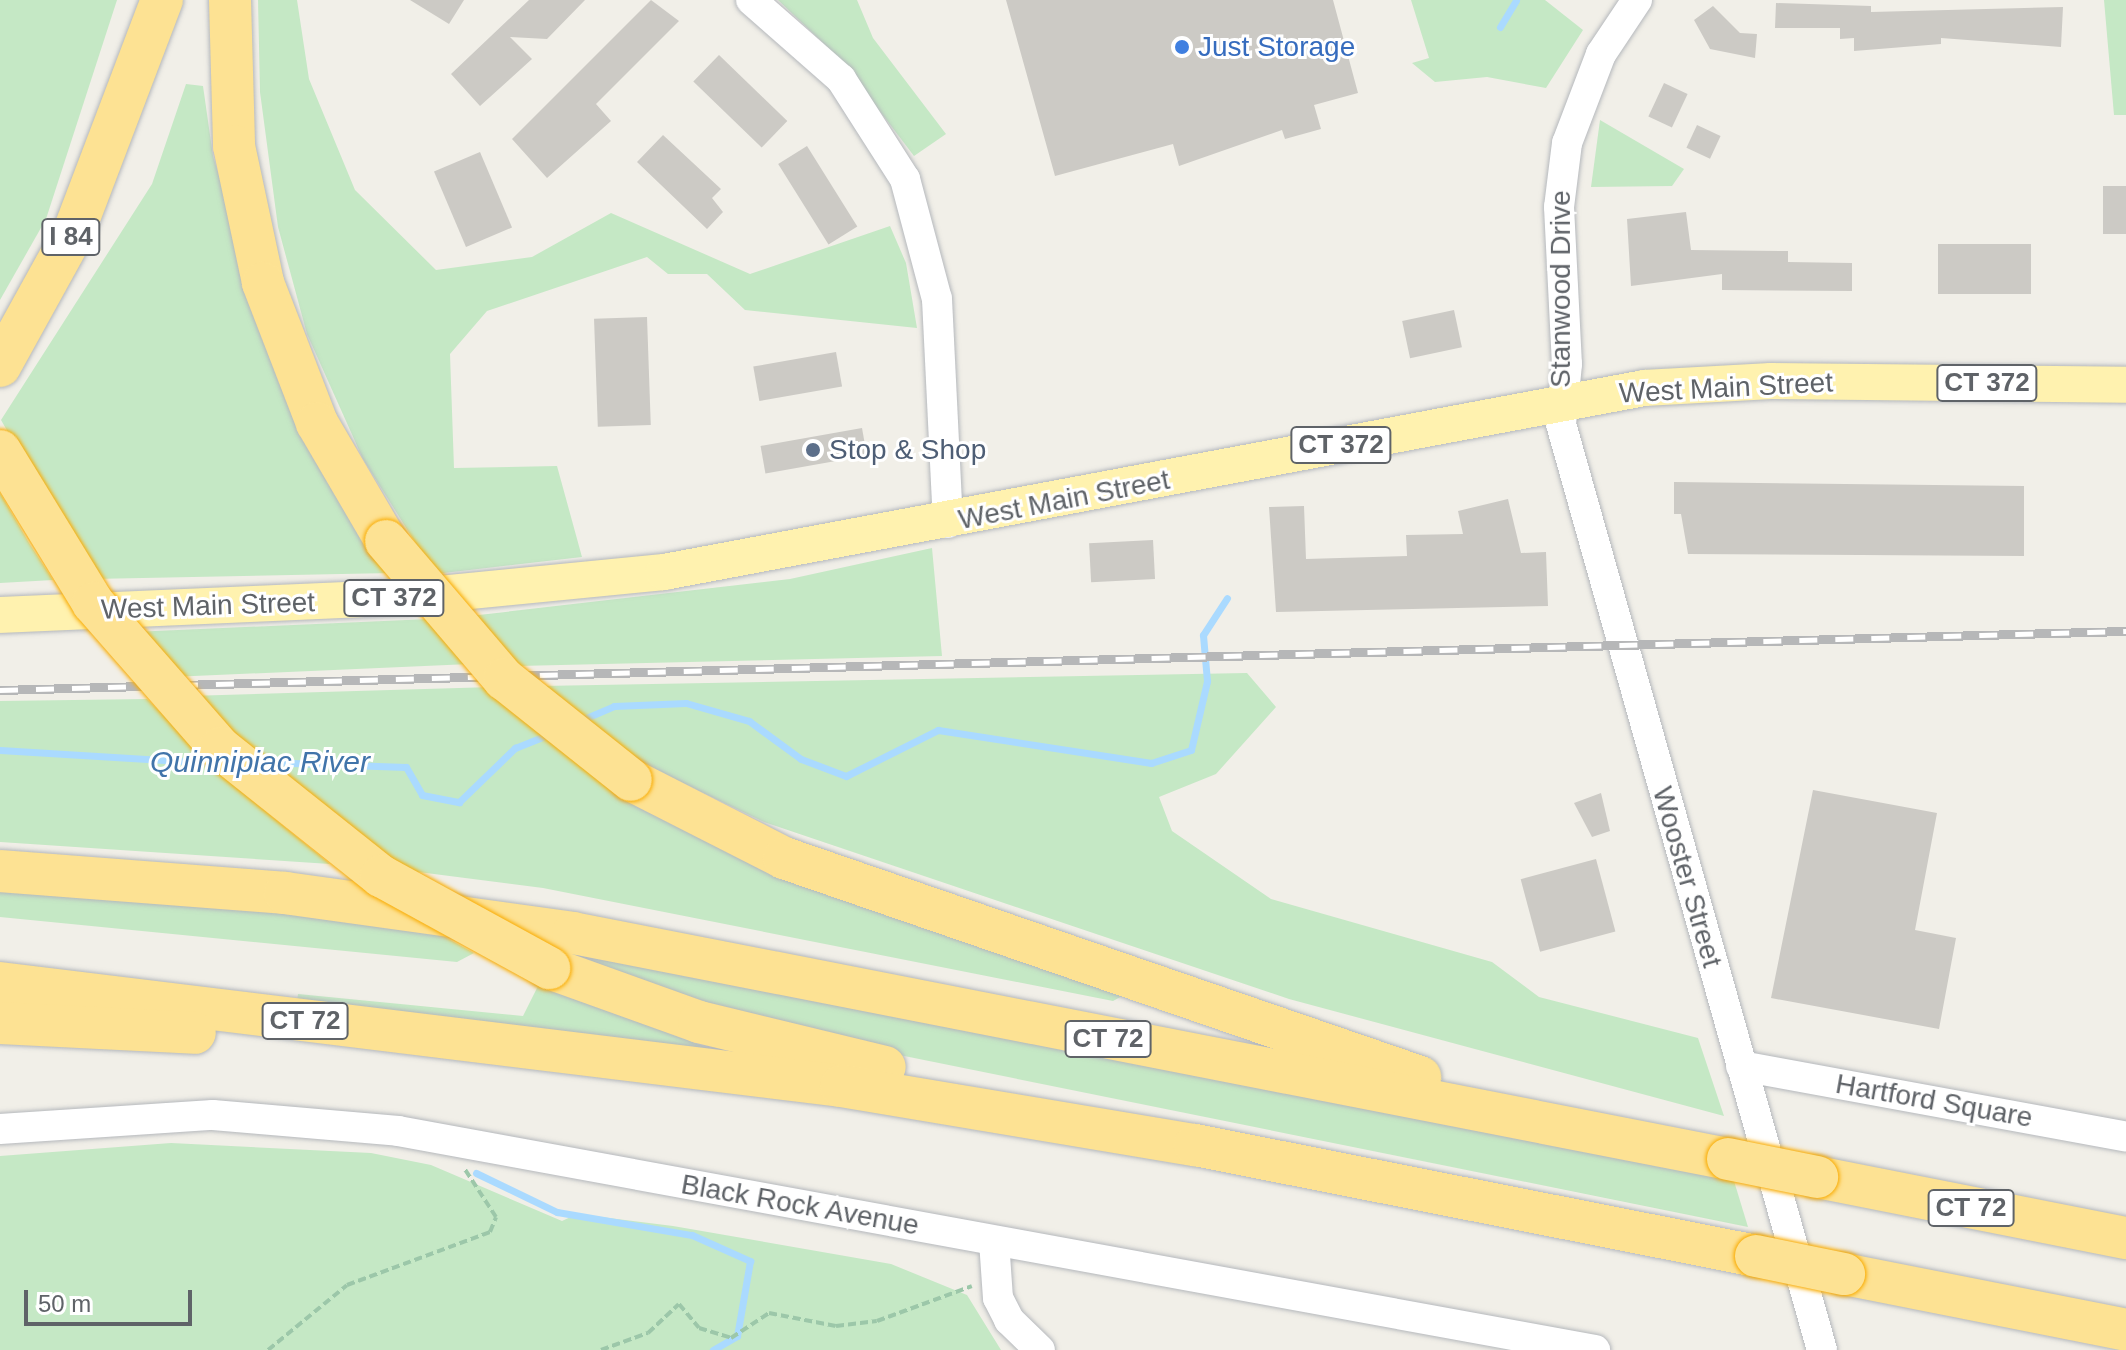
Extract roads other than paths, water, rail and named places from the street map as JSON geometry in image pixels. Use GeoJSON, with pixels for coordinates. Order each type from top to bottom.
{"type":"FeatureCollection","features":[{"type":"Feature","properties":{"kind":"highway","name":"I 84"},"geometry":{"type":"LineString","coordinates":[[0,366],[73,234],[162,0]]}},
{"type":"Feature","properties":{"kind":"highway"},"geometry":{"type":"LineString","coordinates":[[230,0],[234,146],[263,283],[317,423],[386,541],[504,679],[631,780],[718,829],[813,869],[1404,1072],[1620,1138]]}},
{"type":"Feature","properties":{"kind":"highway"},"geometry":{"type":"LineString","coordinates":[[0,451],[93,603],[220,748],[381,876],[549,968],[760,1039],[1270,1143],[1409,1187]]}},
{"type":"Feature","properties":{"kind":"highway","name":"CT 72"},"geometry":{"type":"LineString","coordinates":[[0,871],[298,894],[573,933],[2126,1238]]}},
{"type":"Feature","properties":{"kind":"highway","name":"CT 72"},"geometry":{"type":"LineString","coordinates":[[0,983],[610,1058],[1030,1116],[1409,1187],[2126,1330]]}},
{"type":"Feature","properties":{"kind":"highway"},"geometry":{"type":"LineString","coordinates":[[0,1023],[477,1057],[610,1058]]}},
{"type":"Feature","properties":{"kind":"main road","name":"West Main Street"},"geometry":{"type":"LineString","coordinates":[[0,615],[538,586],[948,523],[1560,403],[1714,382],[2126,385]]}},
{"type":"Feature","properties":{"kind":"street"},"geometry":{"type":"LineString","coordinates":[[751,0],[841,79],[887,144],[914,203],[937,299],[948,523]]}},
{"type":"Feature","properties":{"kind":"street","name":"Stanwood Drive"},"geometry":{"type":"LineString","coordinates":[[1560,403],[1567,364],[1559,207],[1567,143],[1601,54],[1637,0]]}},
{"type":"Feature","properties":{"kind":"street","name":"Wooster Street"},"geometry":{"type":"LineString","coordinates":[[1560,403],[1565,445],[1822,1350]]}},
{"type":"Feature","properties":{"kind":"street","name":"Hartford Square"},"geometry":{"type":"LineString","coordinates":[[1741,1066],[2126,1137]]}},
{"type":"Feature","properties":{"kind":"street","name":"Black Rock Avenue"},"geometry":{"type":"LineString","coordinates":[[0,1129],[213,1115],[304,1119],[465,1144],[1595,1350]]}},
{"type":"Feature","properties":{"kind":"street"},"geometry":{"type":"LineString","coordinates":[[994,1241],[997,1295],[1009,1320],[1040,1350]]}},
{"type":"Feature","properties":{"kind":"waterway","name":"Quinnipiac River"},"geometry":{"type":"LineString","coordinates":[[1500,27],[1516,0]]}},
{"type":"Feature","properties":{"kind":"waterway","name":"Quinnipiac River"},"geometry":{"type":"LineString","coordinates":[[579,721],[614,706],[686,703],[749,721],[801,759],[846,776],[938,730],[1151,763],[1191,750],[1207,681],[1203,635],[1227,598]]}},
{"type":"Feature","properties":{"kind":"waterway","name":"Quinnipiac River"},"geometry":{"type":"LineString","coordinates":[[263,762],[406,767],[422,795],[459,802],[515,748],[549,734]]}},
{"type":"Feature","properties":{"kind":"waterway","name":"Quinnipiac River"},"geometry":{"type":"LineString","coordinates":[[0,750],[215,763]]}},
{"type":"Feature","properties":{"kind":"waterway"},"geometry":{"type":"LineString","coordinates":[[476,1173],[557,1212],[692,1235],[750,1261],[737,1336],[713,1350]]}},
{"type":"Feature","properties":{"kind":"railway"},"geometry":{"type":"LineString","coordinates":[[0,690],[2126,631]]}},
{"type":"Feature","properties":{"kind":"place","name":"Just Storage"},"geometry":{"type":"Point","coordinates":[1182,47]}},
{"type":"Feature","properties":{"kind":"place","name":"Stop & Shop"},"geometry":{"type":"Point","coordinates":[813,450]}}]}
